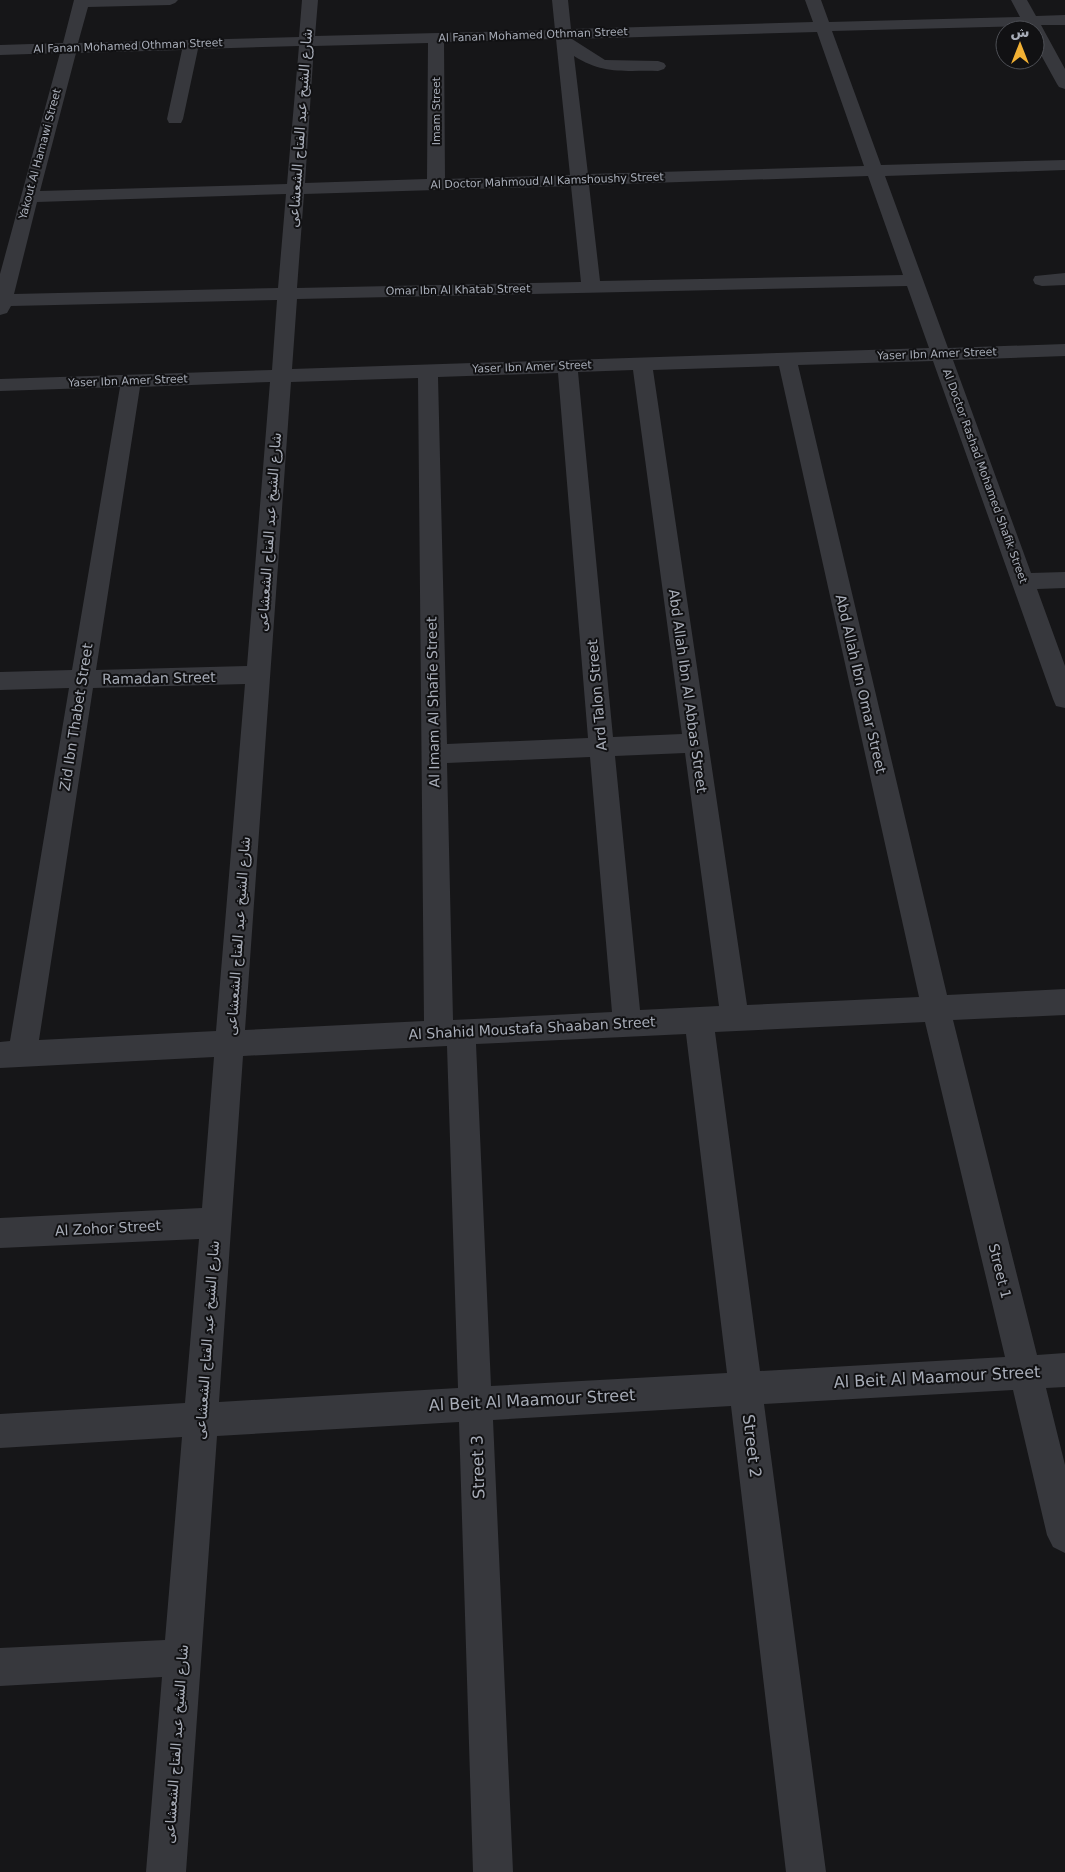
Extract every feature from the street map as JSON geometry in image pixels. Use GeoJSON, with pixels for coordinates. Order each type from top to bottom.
{"type":"FeatureCollection","features":[{"type":"Feature","properties":{"kind":"street"},"geometry":{"type":"LineString","coordinates":[[81,2],[170,0]]}},
{"type":"Feature","properties":{"kind":"street","name":"شارع الشيخ عبد الفتاح الشعشاعى"},"geometry":{"type":"LineString","coordinates":[[166,1872],[310,0]]}},
{"type":"Feature","properties":{"kind":"street"},"geometry":{"type":"LineString","coordinates":[[560,0],[591,287]]}},
{"type":"Feature","properties":{"kind":"street","name":"Al Doctor Rashad Mohamed Shafik Street"},"geometry":{"type":"LineString","coordinates":[[813,0],[1065,699]]}},
{"type":"Feature","properties":{"kind":"street"},"geometry":{"type":"LineString","coordinates":[[1019,0],[1029,20]]}},
{"type":"Feature","properties":{"kind":"street","name":"Yakout Al Hamawi Street"},"geometry":{"type":"LineString","coordinates":[[1,304],[81,2]]}},
{"type":"Feature","properties":{"kind":"street","name":"Al Fanan Mohamed Othman Street"},"geometry":{"type":"LineString","coordinates":[[1045,21],[1065,20]]}},
{"type":"Feature","properties":{"kind":"street","name":"Al Fanan Mohamed Othman Street"},"geometry":{"type":"LineString","coordinates":[[0,50],[436,38],[564,38],[995,22]]}},
{"type":"Feature","properties":{"kind":"street","name":"Imam Street"},"geometry":{"type":"LineString","coordinates":[[436,38],[436,185]]}},
{"type":"Feature","properties":{"kind":"street"},"geometry":{"type":"LineString","coordinates":[[564,38],[593,61],[603,65],[658,66]]}},
{"type":"Feature","properties":{"kind":"street"},"geometry":{"type":"LineString","coordinates":[[1045,42],[1059,61],[1065,84]]}},
{"type":"Feature","properties":{"kind":"street"},"geometry":{"type":"LineString","coordinates":[[175,119],[191,45]]}},
{"type":"Feature","properties":{"kind":"street","name":"Al Doctor Mahmoud Al Kamshoushy Street"},"geometry":{"type":"LineString","coordinates":[[29,198],[1065,165]]}},
{"type":"Feature","properties":{"kind":"street"},"geometry":{"type":"LineString","coordinates":[[1042,280],[1065,279]]}},
{"type":"Feature","properties":{"kind":"street","name":"Omar Ibn Al Khatab Street"},"geometry":{"type":"LineString","coordinates":[[1,304],[288,293],[914,280]]}},
{"type":"Feature","properties":{"kind":"street","name":"Yaser Ibn Amer Street"},"geometry":{"type":"LineString","coordinates":[[0,385],[1065,350]]}},
{"type":"Feature","properties":{"kind":"street","name":"Abd Allah Ibn Omar Street"},"geometry":{"type":"LineString","coordinates":[[787,359],[936,1008]]}},
{"type":"Feature","properties":{"kind":"street","name":"Abd Allah Ibn Al Abbas Street"},"geometry":{"type":"LineString","coordinates":[[642,364],[734,1018]]}},
{"type":"Feature","properties":{"kind":"street","name":"Ard Talon Street"},"geometry":{"type":"LineString","coordinates":[[567,366],[627,1023]]}},
{"type":"Feature","properties":{"kind":"street","name":"Al Imam Al Shafie Street"},"geometry":{"type":"LineString","coordinates":[[428,371],[434,754],[450,1032]]}},
{"type":"Feature","properties":{"kind":"street","name":"Zid Ibn Thabet Street"},"geometry":{"type":"LineString","coordinates":[[11,1055],[83,679],[131,381]]}},
{"type":"Feature","properties":{"kind":"street"},"geometry":{"type":"LineString","coordinates":[[1024,581],[1065,580]]}},
{"type":"Feature","properties":{"kind":"street","name":"Ramadan Street"},"geometry":{"type":"LineString","coordinates":[[0,681],[258,675]]}},
{"type":"Feature","properties":{"kind":"street"},"geometry":{"type":"LineString","coordinates":[[434,754],[696,743]]}},
{"type":"Feature","properties":{"kind":"street","name":"Al Shahid Moustafa Shaaban Street"},"geometry":{"type":"LineString","coordinates":[[11,1055],[1065,1002]]}},
{"type":"Feature","properties":{"kind":"street","name":"Street 1"},"geometry":{"type":"LineString","coordinates":[[936,1008],[1065,1535]]}},
{"type":"Feature","properties":{"kind":"street","name":"Street 2"},"geometry":{"type":"LineString","coordinates":[[699,1020],[806,1872]]}},
{"type":"Feature","properties":{"kind":"street","name":"Street 3"},"geometry":{"type":"LineString","coordinates":[[450,1032],[476,1403],[493,1872]]}},
{"type":"Feature","properties":{"kind":"street","name":"Al Zohor Street"},"geometry":{"type":"LineString","coordinates":[[0,1233],[217,1223]]}},
{"type":"Feature","properties":{"kind":"street","name":"Al Beit Al Maamour Street"},"geometry":{"type":"LineString","coordinates":[[0,1431],[1065,1370]]}},
{"type":"Feature","properties":{"kind":"street"},"geometry":{"type":"LineString","coordinates":[[0,1667],[183,1658]]}}]}
